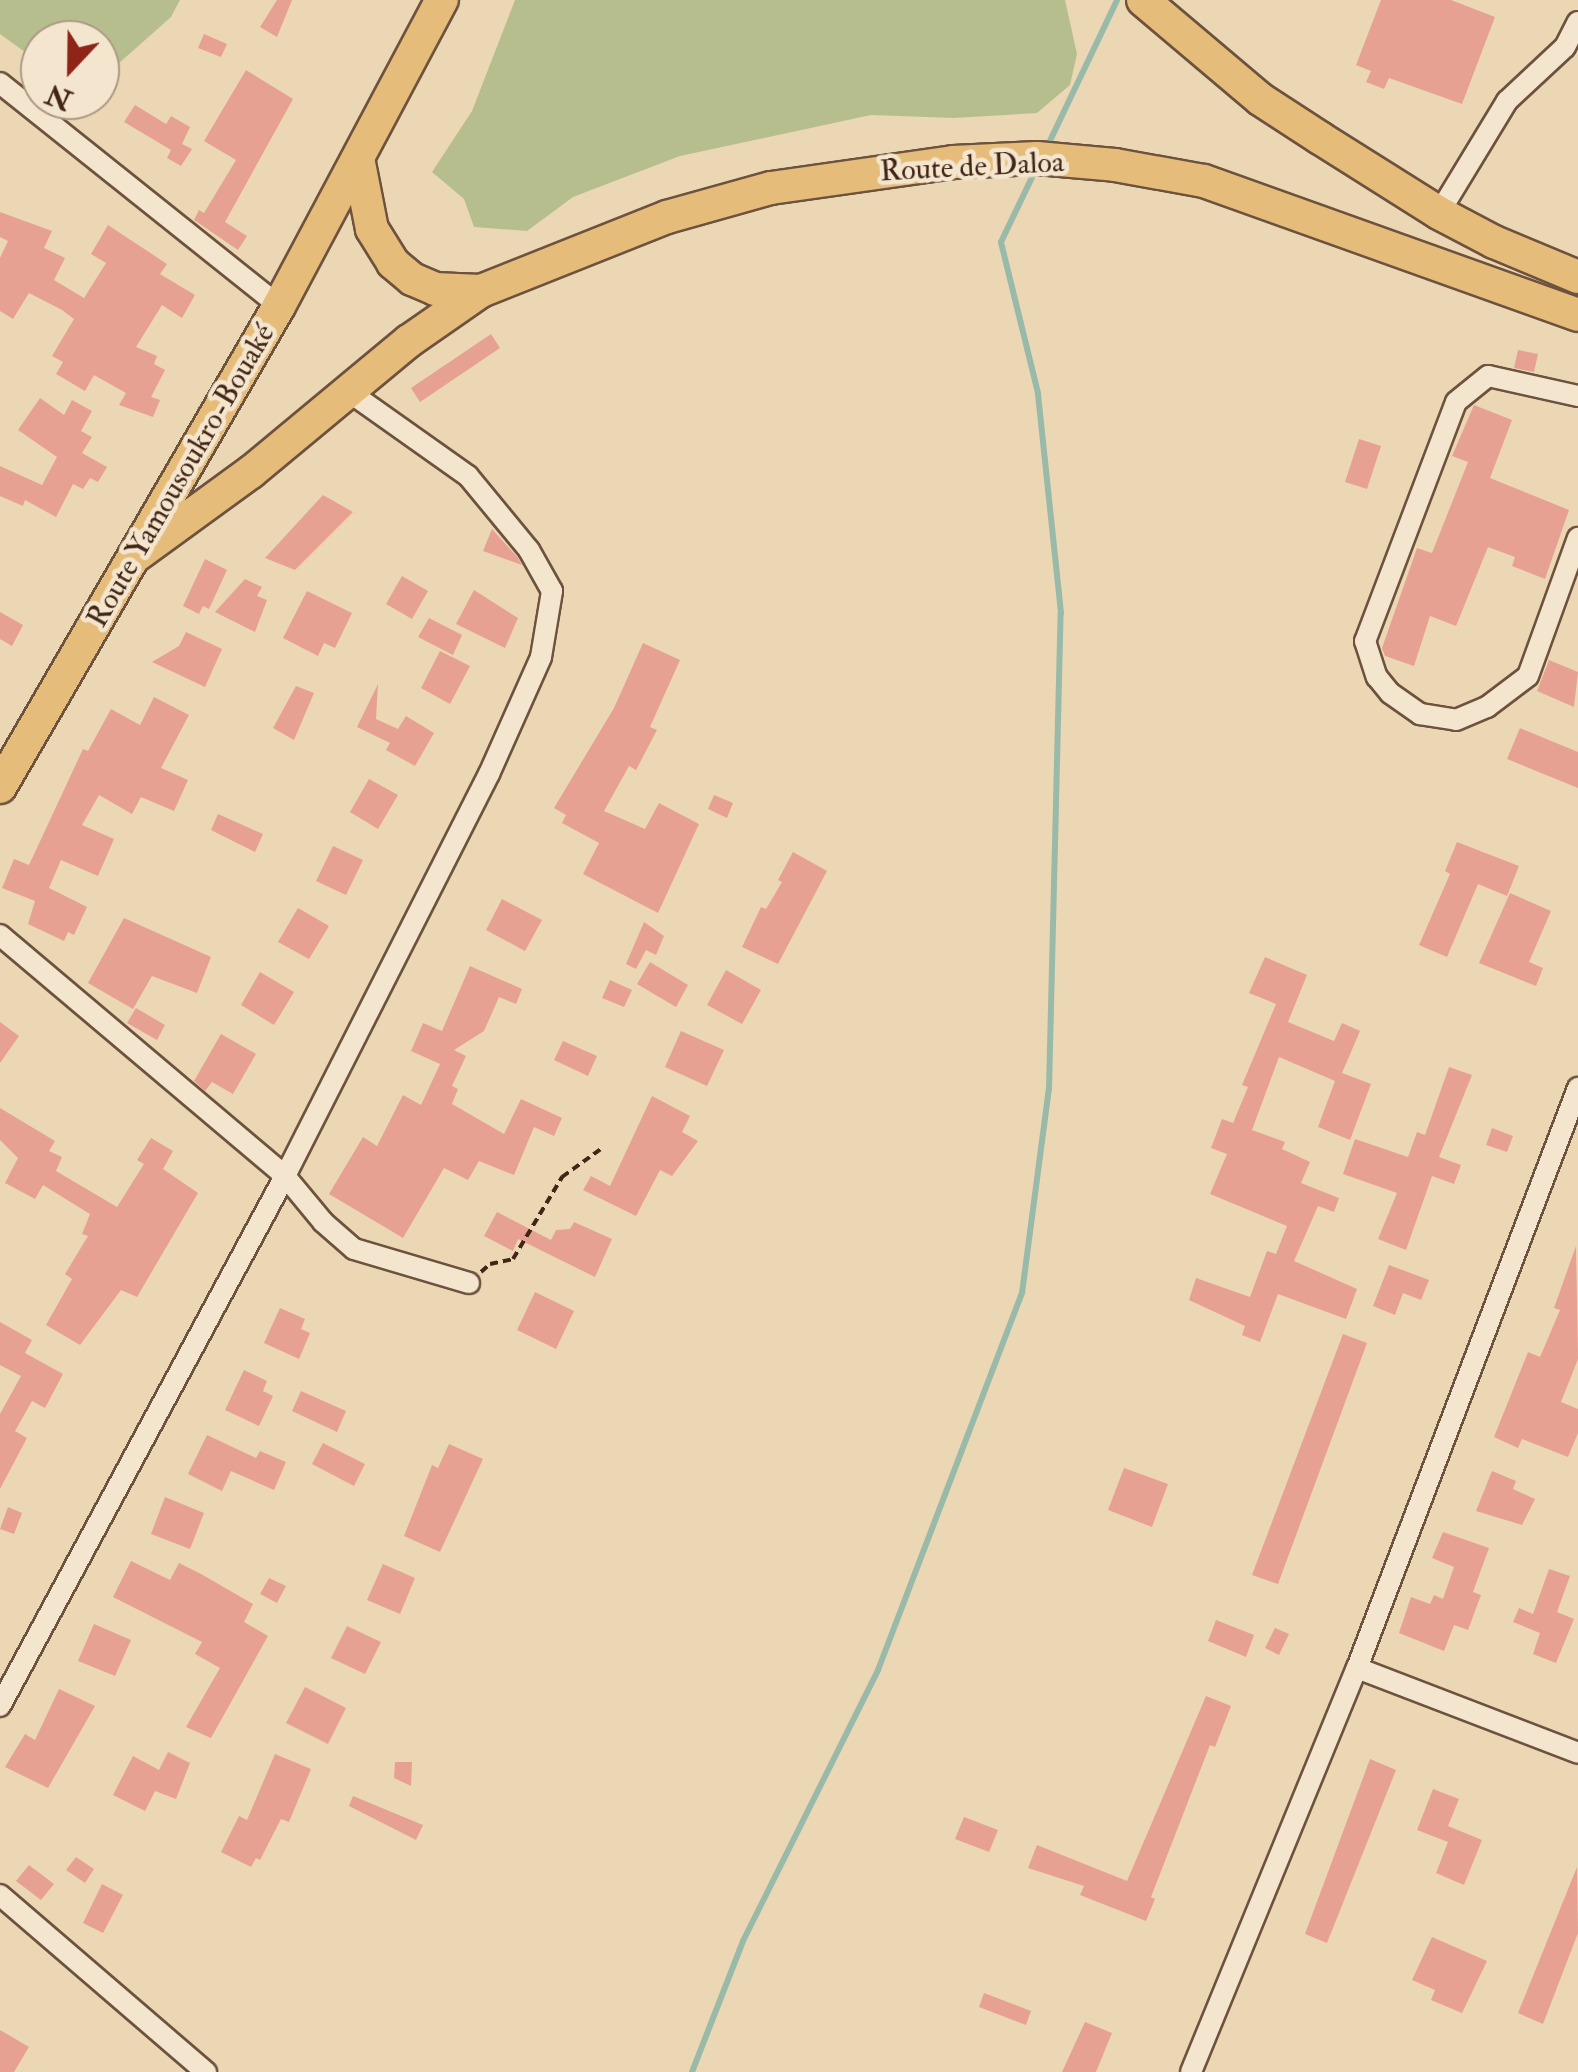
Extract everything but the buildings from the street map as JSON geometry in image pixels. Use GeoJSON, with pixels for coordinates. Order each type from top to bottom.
{"type":"FeatureCollection","features":[{"type":"Feature","properties":{"kind":"highway","name":"Route Yamousoukro-Bouaké"},"geometry":{"type":"LineString","coordinates":[[0,787],[279,306],[442,0]]}},
{"type":"Feature","properties":{"kind":"highway"},"geometry":{"type":"LineString","coordinates":[[1143,0],[1260,99],[1439,213],[1494,242],[1578,277]]}},
{"type":"Feature","properties":{"kind":"highway","name":"Route de Daloa"},"geometry":{"type":"LineString","coordinates":[[481,291],[667,217],[771,188],[884,169],[1037,158],[1204,180],[1578,315]]}},
{"type":"Feature","properties":{"kind":"highway"},"geometry":{"type":"LineString","coordinates":[[359,162],[372,229],[393,263],[412,279],[435,288],[481,291]]}},
{"type":"Feature","properties":{"kind":"highway"},"geometry":{"type":"LineString","coordinates":[[1419,255],[1439,213]]}},
{"type":"Feature","properties":{"kind":"highway"},"geometry":{"type":"LineString","coordinates":[[136,555],[251,472],[348,391],[481,291]]}},
{"type":"Feature","properties":{"kind":"street"},"geometry":{"type":"LineString","coordinates":[[1439,213],[1508,101],[1565,48],[1578,22]]}},
{"type":"Feature","properties":{"kind":"street"},"geometry":{"type":"LineString","coordinates":[[0,83],[279,306]]}},
{"type":"Feature","properties":{"kind":"street"},"geometry":{"type":"LineString","coordinates":[[1578,396],[1488,376],[1456,402],[1365,641],[1377,677],[1390,693],[1420,714],[1456,720],[1486,707],[1528,676],[1578,538]]}},
{"type":"Feature","properties":{"kind":"street"},"geometry":{"type":"LineString","coordinates":[[0,1706],[285,1176],[488,774],[540,657],[552,592],[529,550],[468,476],[348,391]]}},
{"type":"Feature","properties":{"kind":"street"},"geometry":{"type":"LineString","coordinates":[[0,935],[285,1176],[322,1222],[354,1249],[469,1283]]}},
{"type":"Feature","properties":{"kind":"street"},"geometry":{"type":"LineString","coordinates":[[1191,2072],[1357,1668],[1578,1088]]}},
{"type":"Feature","properties":{"kind":"street"},"geometry":{"type":"LineString","coordinates":[[1357,1668],[1578,1753]]}},
{"type":"Feature","properties":{"kind":"street"},"geometry":{"type":"LineString","coordinates":[[0,1894],[206,2072]]}},
{"type":"Feature","properties":{"kind":"path"},"geometry":{"type":"LineString","coordinates":[[469,1283],[490,1264],[514,1259],[562,1178],[602,1148]]}},
{"type":"Feature","properties":{"kind":"green space"},"geometry":{"type":"Polygon","coordinates":[[[0,0],[180,0],[171,17],[120,62],[120,20],[20,20],[20,48],[0,34],[0,0]]]}},
{"type":"Feature","properties":{"kind":"green space"},"geometry":{"type":"Polygon","coordinates":[[[515,0],[1065,0],[1077,54],[1070,85],[1037,113],[954,118],[871,115],[680,156],[573,197],[527,231],[474,227],[464,199],[432,172],[472,111],[515,0]]]}},
{"type":"Feature","properties":{"kind":"waterway"},"geometry":{"type":"LineString","coordinates":[[1047,147],[1117,0]]}},
{"type":"Feature","properties":{"kind":"waterway"},"geometry":{"type":"LineString","coordinates":[[692,2072],[743,1941],[878,1670],[1022,1293],[1049,1089],[1061,613],[1038,393],[1001,242],[1037,167]]}}]}
